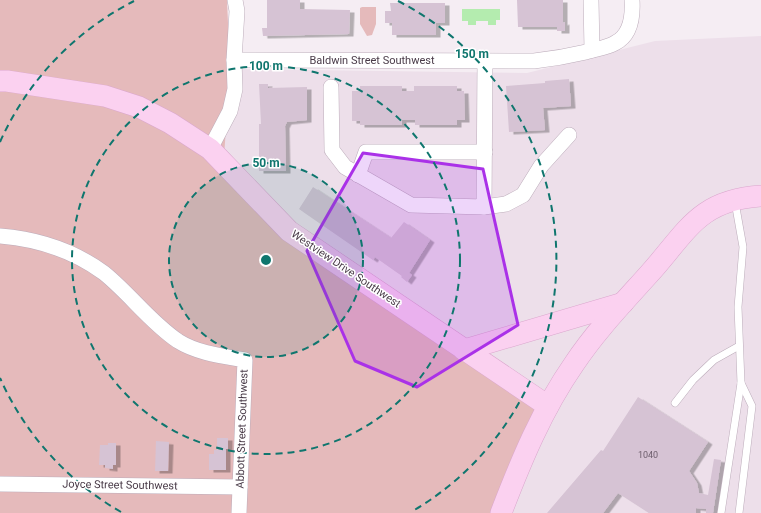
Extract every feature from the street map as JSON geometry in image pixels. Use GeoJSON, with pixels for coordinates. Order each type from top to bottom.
{"type":"FeatureCollection","features":[{"type":"Feature","properties":{"kind":"street"},"geometry":{"type":"LineString","coordinates":[[210,149],[230,111],[235,89],[234,60],[237,11],[235,0]]}},
{"type":"Feature","properties":{"kind":"street"},"geometry":{"type":"LineString","coordinates":[[591,0],[592,50]]}},
{"type":"Feature","properties":{"kind":"street","name":"Baldwin Street Southwest"},"geometry":{"type":"LineString","coordinates":[[234,60],[534,61],[558,58],[606,47],[616,43],[628,31],[632,18],[632,0]]}},
{"type":"Feature","properties":{"kind":"street"},"geometry":{"type":"LineString","coordinates":[[484,207],[486,60]]}},
{"type":"Feature","properties":{"kind":"street","name":"Westview Drive Southwest"},"geometry":{"type":"LineString","coordinates":[[0,81],[106,96],[139,107],[170,123],[210,149],[289,231],[548,406]]}},
{"type":"Feature","properties":{"kind":"street"},"geometry":{"type":"LineString","coordinates":[[331,87],[332,150],[345,167],[411,205],[484,207],[506,204],[523,195],[541,166],[569,135]]}},
{"type":"Feature","properties":{"kind":"street"},"geometry":{"type":"LineString","coordinates":[[358,175],[366,152],[485,152]]}},
{"type":"Feature","properties":{"kind":"street"},"geometry":{"type":"LineString","coordinates":[[501,513],[520,462],[548,406],[573,364],[602,326],[651,272],[688,227],[704,213],[723,203],[743,197],[761,196]]}},
{"type":"Feature","properties":{"kind":"street","name":"Abbott Street Southwest"},"geometry":{"type":"LineString","coordinates":[[0,236],[16,237],[56,247],[82,259],[104,274],[161,328],[179,342],[207,353],[244,360],[239,513]]}},
{"type":"Feature","properties":{"kind":"street"},"geometry":{"type":"LineString","coordinates":[[464,350],[623,303]]}},
{"type":"Feature","properties":{"kind":"street","name":"Joyce Street Southwest"},"geometry":{"type":"LineString","coordinates":[[0,484],[240,487]]}},
{"type":"Feature","properties":{"kind":"lane"},"geometry":{"type":"LineString","coordinates":[[721,513],[741,383],[738,307],[744,247],[735,200]]}},
{"type":"Feature","properties":{"kind":"lane"},"geometry":{"type":"LineString","coordinates":[[675,403],[693,380],[714,360],[739,346]]}},
{"type":"Feature","properties":{"kind":"lane"},"geometry":{"type":"LineString","coordinates":[[739,513],[752,406],[741,383]]}},
{"type":"Feature","properties":{"kind":"highlighted area"},"geometry":{"type":"Polygon","coordinates":[[[363,153],[483,169],[518,325],[417,387],[355,361],[307,251],[363,153]]]}},
{"type":"Feature","properties":{"kind":"shaded area"},"geometry":{"type":"Polygon","coordinates":[[[0,0],[227,0],[230,69],[224,157],[319,244],[546,398],[498,513],[0,513],[0,0]]]}},
{"type":"Feature","properties":{"kind":"shaded area"},"geometry":{"type":"Polygon","coordinates":[[[376,7],[376,24],[372,35],[367,36],[360,24],[360,8],[376,7]]]}},
{"type":"Feature","properties":{"kind":"shaded area"},"geometry":{"type":"Polygon","coordinates":[[[462,9],[500,9],[500,20],[496,20],[496,25],[488,25],[488,21],[476,21],[476,25],[468,25],[468,21],[462,21],[462,9]]]}},
{"type":"Feature","properties":{"kind":"shaded area"},"geometry":{"type":"Polygon","coordinates":[[[761,36],[761,513],[0,513],[223,156],[230,69],[527,73],[655,41],[761,36]]]}},
{"type":"Feature","properties":{"kind":"building"},"geometry":{"type":"Polygon","coordinates":[[[267,0],[300,0],[300,9],[350,10],[349,34],[263,36],[262,28],[267,28],[267,0]]]}},
{"type":"Feature","properties":{"kind":"building"},"geometry":{"type":"Polygon","coordinates":[[[517,0],[563,0],[563,23],[565,22],[565,31],[557,31],[557,27],[518,27],[517,0]]]}},
{"type":"Feature","properties":{"kind":"building"},"geometry":{"type":"Polygon","coordinates":[[[390,3],[445,3],[445,23],[436,23],[436,35],[392,35],[392,23],[385,23],[385,11],[391,11],[390,3]]]}},
{"type":"Feature","properties":{"kind":"building"},"geometry":{"type":"Polygon","coordinates":[[[569,79],[571,106],[543,108],[545,130],[509,132],[506,86],[545,83],[545,81],[569,79]]]}},
{"type":"Feature","properties":{"kind":"building"},"geometry":{"type":"Polygon","coordinates":[[[259,84],[268,84],[268,88],[307,87],[307,120],[287,122],[285,126],[286,171],[259,171],[259,124],[261,124],[259,84]]]}},
{"type":"Feature","properties":{"kind":"building"},"geometry":{"type":"Polygon","coordinates":[[[360,86],[402,86],[402,91],[414,91],[414,86],[457,86],[457,91],[464,91],[465,120],[457,120],[457,125],[415,125],[415,120],[402,120],[402,125],[360,125],[360,121],[352,121],[352,91],[360,91],[360,86]]]}},
{"type":"Feature","properties":{"kind":"building"},"geometry":{"type":"Polygon","coordinates":[[[313,187],[391,238],[404,222],[430,240],[409,273],[412,275],[407,282],[401,277],[402,276],[375,257],[373,260],[299,209],[313,187]]]}},
{"type":"Feature","properties":{"kind":"building"},"geometry":{"type":"Polygon","coordinates":[[[638,397],[708,442],[689,471],[697,483],[699,493],[708,495],[714,459],[721,460],[713,513],[706,513],[706,509],[696,508],[696,513],[649,513],[618,493],[603,513],[547,513],[601,450],[603,451],[638,397]]]}},
{"type":"Feature","properties":{"kind":"building"},"geometry":{"type":"Polygon","coordinates":[[[217,438],[228,438],[228,449],[226,449],[226,470],[209,470],[209,454],[214,454],[214,450],[217,450],[217,438]]]}},
{"type":"Feature","properties":{"kind":"building"},"geometry":{"type":"Polygon","coordinates":[[[156,441],[169,442],[168,471],[155,471],[156,441]]]}},
{"type":"Feature","properties":{"kind":"building"},"geometry":{"type":"Polygon","coordinates":[[[108,443],[116,443],[116,465],[113,465],[113,469],[105,468],[105,465],[99,465],[100,445],[108,445],[108,443]]]}}]}
